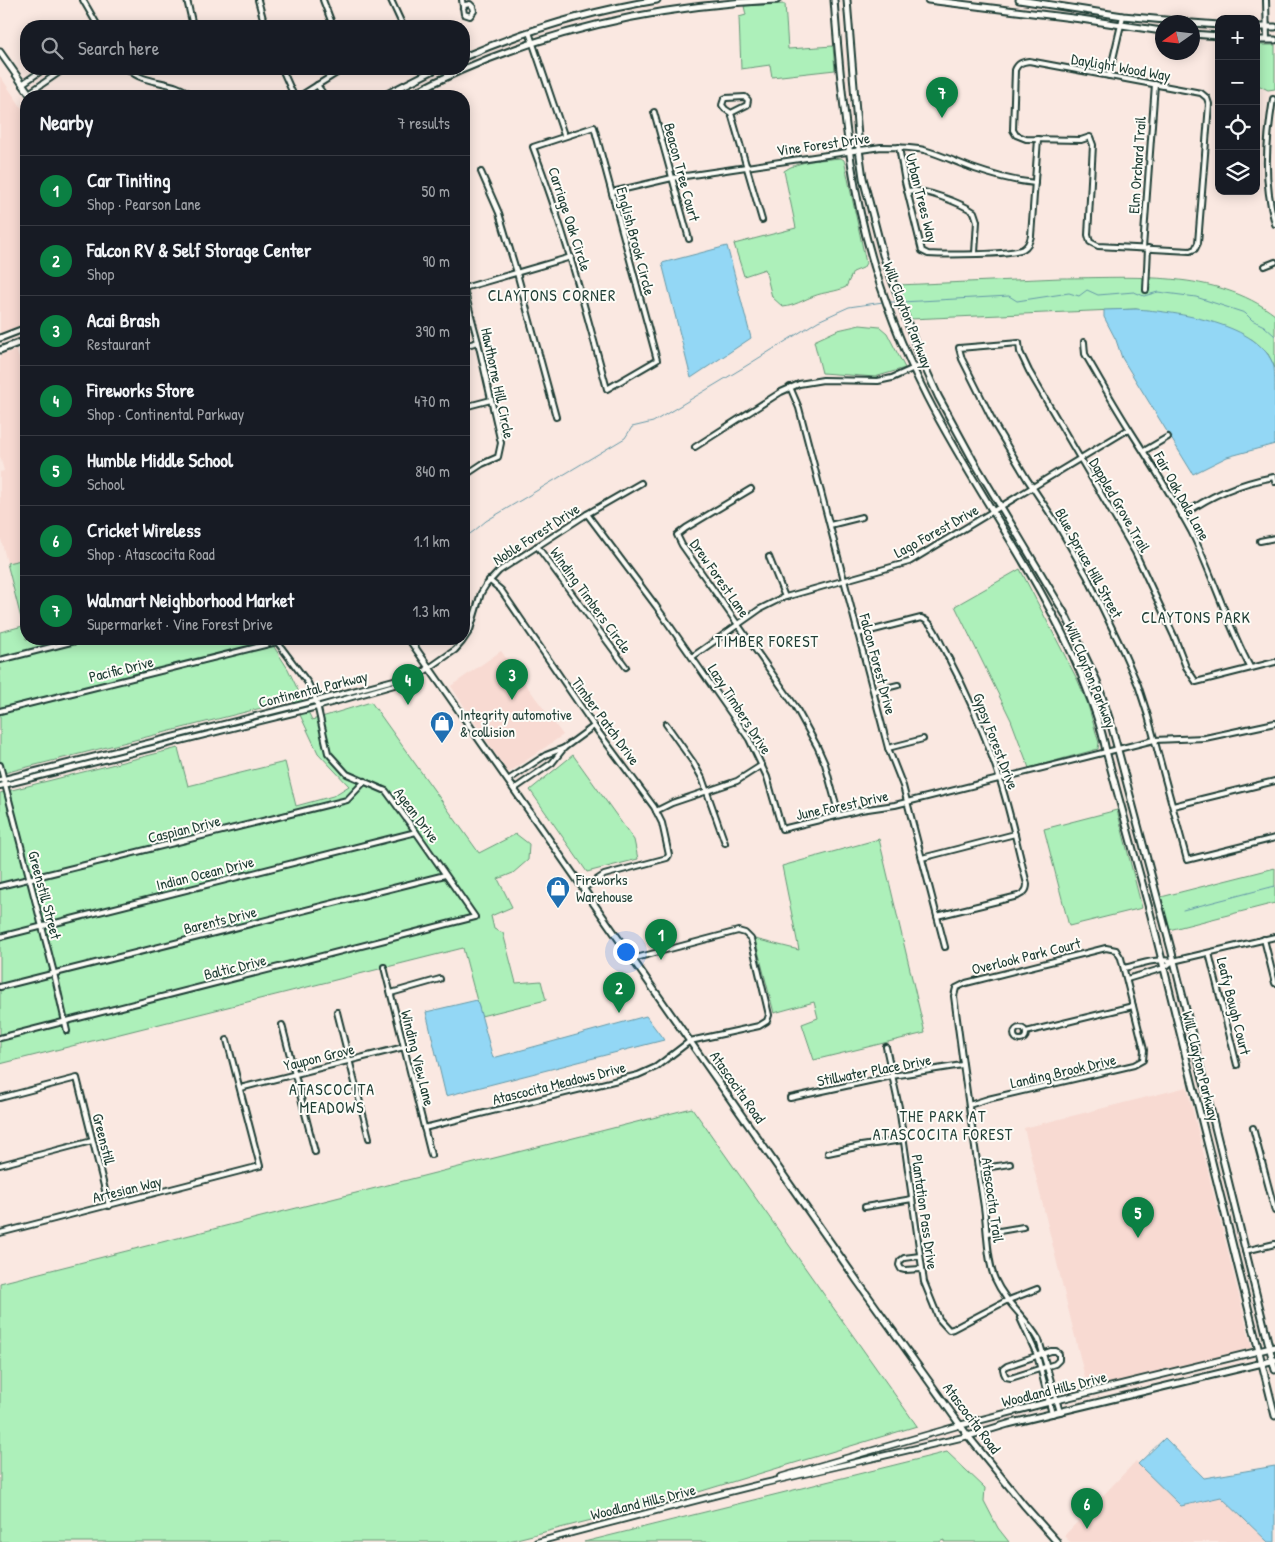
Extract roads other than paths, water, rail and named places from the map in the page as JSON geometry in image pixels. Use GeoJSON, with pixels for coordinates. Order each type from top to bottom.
{"type":"FeatureCollection","features":[{"type":"Feature","properties":{"kind":"main road"},"geometry":{"type":"LineString","coordinates":[[470,55],[529,32],[602,11],[658,0]]}},
{"type":"Feature","properties":{"kind":"main road"},"geometry":{"type":"LineString","coordinates":[[470,67],[533,42],[605,23],[697,6],[777,0]]}},
{"type":"Feature","properties":{"kind":"main road","name":"Will Clayton Parkway"},"geometry":{"type":"LineString","coordinates":[[834,0],[849,150],[857,196],[884,294],[914,368],[954,447],[1037,586],[1062,632],[1080,672],[1103,734],[1162,959],[1275,1416]]}},
{"type":"Feature","properties":{"kind":"main road","name":"Will Clayton Parkway"},"geometry":{"type":"LineString","coordinates":[[846,0],[863,178],[883,252],[923,364],[938,396],[963,442],[1065,614],[1097,681],[1111,724],[1173,961],[1272,1348],[1275,1370]]}},
{"type":"Feature","properties":{"kind":"main road"},"geometry":{"type":"LineString","coordinates":[[928,0],[959,1],[1155,30]]}},
{"type":"Feature","properties":{"kind":"main road"},"geometry":{"type":"LineString","coordinates":[[1019,0],[1155,19]]}},
{"type":"Feature","properties":{"kind":"main road"},"geometry":{"type":"LineString","coordinates":[[602,11],[605,23]]}},
{"type":"Feature","properties":{"kind":"main road"},"geometry":{"type":"LineString","coordinates":[[1200,24],[1215,25]]}},
{"type":"Feature","properties":{"kind":"main road"},"geometry":{"type":"LineString","coordinates":[[1260,27],[1275,27]]}},
{"type":"Feature","properties":{"kind":"main road"},"geometry":{"type":"LineString","coordinates":[[1200,35],[1215,36]]}},
{"type":"Feature","properties":{"kind":"main road"},"geometry":{"type":"LineString","coordinates":[[1260,40],[1275,40]]}},
{"type":"Feature","properties":{"kind":"main road"},"geometry":{"type":"LineString","coordinates":[[0,52],[26,90]]}},
{"type":"Feature","properties":{"kind":"main road"},"geometry":{"type":"LineString","coordinates":[[395,90],[424,75]]}},
{"type":"Feature","properties":{"kind":"main road"},"geometry":{"type":"LineString","coordinates":[[421,90],[453,75]]}},
{"type":"Feature","properties":{"kind":"main road"},"geometry":{"type":"LineString","coordinates":[[872,255],[883,252]]}},
{"type":"Feature","properties":{"kind":"main road"},"geometry":{"type":"LineString","coordinates":[[0,338],[20,330]]}},
{"type":"Feature","properties":{"kind":"main road"},"geometry":{"type":"LineString","coordinates":[[0,350],[20,342]]}},
{"type":"Feature","properties":{"kind":"main road"},"geometry":{"type":"LineString","coordinates":[[954,447],[963,442]]}},
{"type":"Feature","properties":{"kind":"main road"},"geometry":{"type":"LineString","coordinates":[[1037,586],[1045,580]]}},
{"type":"Feature","properties":{"kind":"main road","name":"Atascocita Road"},"geometry":{"type":"LineString","coordinates":[[414,645],[632,959],[968,1436],[1057,1542]]}},
{"type":"Feature","properties":{"kind":"main road"},"geometry":{"type":"LineString","coordinates":[[1080,672],[1090,666]]}},
{"type":"Feature","properties":{"kind":"main road"},"geometry":{"type":"LineString","coordinates":[[1131,840],[1141,838]]}},
{"type":"Feature","properties":{"kind":"main road"},"geometry":{"type":"LineString","coordinates":[[1186,1057],[1196,1054]]}},
{"type":"Feature","properties":{"kind":"main road"},"geometry":{"type":"LineString","coordinates":[[1210,1153],[1221,1150]]}},
{"type":"Feature","properties":{"kind":"main road","name":"Woodland Hills Drive"},"geometry":{"type":"LineString","coordinates":[[961,1425],[1272,1348]]}},
{"type":"Feature","properties":{"kind":"main road","name":"Woodland Hills Drive"},"geometry":{"type":"LineString","coordinates":[[968,1436],[1274,1360]]}},
{"type":"Feature","properties":{"kind":"main road"},"geometry":{"type":"LineString","coordinates":[[1152,1377],[1153,1390]]}},
{"type":"Feature","properties":{"kind":"street"},"geometry":{"type":"LineString","coordinates":[[83,0],[95,20]]}},
{"type":"Feature","properties":{"kind":"street"},"geometry":{"type":"LineString","coordinates":[[187,0],[192,20]]}},
{"type":"Feature","properties":{"kind":"street"},"geometry":{"type":"LineString","coordinates":[[258,0],[263,20]]}},
{"type":"Feature","properties":{"kind":"street"},"geometry":{"type":"LineString","coordinates":[[323,0],[330,20]]}},
{"type":"Feature","properties":{"kind":"street"},"geometry":{"type":"LineString","coordinates":[[391,0],[400,20]]}},
{"type":"Feature","properties":{"kind":"street"},"geometry":{"type":"LineString","coordinates":[[462,0],[463,8]]}},
{"type":"Feature","properties":{"kind":"street"},"geometry":{"type":"LineString","coordinates":[[1266,0],[1267,40]]}},
{"type":"Feature","properties":{"kind":"street"},"geometry":{"type":"LineString","coordinates":[[1108,76],[1123,16]]}},
{"type":"Feature","properties":{"kind":"street"},"geometry":{"type":"LineString","coordinates":[[529,32],[564,135]]}},
{"type":"Feature","properties":{"kind":"street","name":"Daylight Wood Way"},"geometry":{"type":"LineString","coordinates":[[1038,139],[1019,137],[1014,133],[1012,126],[1015,70],[1017,65],[1022,62],[1029,61],[1201,93],[1207,98],[1209,104],[1198,243],[1195,249],[1190,251],[1148,248]]}},
{"type":"Feature","properties":{"kind":"street"},"geometry":{"type":"LineString","coordinates":[[22,84],[35,75]]}},
{"type":"Feature","properties":{"kind":"street"},"geometry":{"type":"LineString","coordinates":[[37,90],[56,75]]}},
{"type":"Feature","properties":{"kind":"street"},"geometry":{"type":"LineString","coordinates":[[137,75],[182,90]]}},
{"type":"Feature","properties":{"kind":"street"},"geometry":{"type":"LineString","coordinates":[[285,75],[291,90]]}},
{"type":"Feature","properties":{"kind":"street"},"geometry":{"type":"LineString","coordinates":[[309,90],[333,75]]}},
{"type":"Feature","properties":{"kind":"street","name":"Elm Orchard Trail"},"geometry":{"type":"LineString","coordinates":[[1142,248],[1154,84]]}},
{"type":"Feature","properties":{"kind":"street"},"geometry":{"type":"LineString","coordinates":[[317,85],[321,90]]}},
{"type":"Feature","properties":{"kind":"street"},"geometry":{"type":"LineString","coordinates":[[731,113],[747,105],[748,100],[745,97],[724,99],[723,107],[731,113],[748,166],[762,220]]}},
{"type":"Feature","properties":{"kind":"street"},"geometry":{"type":"LineString","coordinates":[[1273,98],[1266,146],[1266,169],[1269,197],[1275,224]]}},
{"type":"Feature","properties":{"kind":"street","name":"Beacon Tree Court"},"geometry":{"type":"LineString","coordinates":[[654,112],[689,238]]}},
{"type":"Feature","properties":{"kind":"street","name":"English Brook Circle"},"geometry":{"type":"LineString","coordinates":[[564,135],[594,127],[656,360],[607,389]]}},
{"type":"Feature","properties":{"kind":"street","name":"Carriage Oak Circle"},"geometry":{"type":"LineString","coordinates":[[564,135],[534,147],[571,257],[607,389]]}},
{"type":"Feature","properties":{"kind":"street"},"geometry":{"type":"LineString","coordinates":[[907,191],[921,191],[939,196],[972,210],[976,215],[977,221],[975,253],[1012,252],[1022,249],[1030,242],[1038,139],[1082,140],[1090,137],[1093,145],[1088,234],[1090,242],[1095,246],[1148,248],[1146,290]]}},
{"type":"Feature","properties":{"kind":"street","name":"Vine Forest Drive"},"geometry":{"type":"LineString","coordinates":[[612,192],[672,178],[849,150],[899,147],[924,150],[1004,178],[1035,183]]}},
{"type":"Feature","properties":{"kind":"street","name":"Urban Trees Way"},"geometry":{"type":"LineString","coordinates":[[899,147],[907,191],[921,247],[925,253],[975,253]]}},
{"type":"Feature","properties":{"kind":"street"},"geometry":{"type":"LineString","coordinates":[[481,172],[499,214],[556,417]]}},
{"type":"Feature","properties":{"kind":"street"},"geometry":{"type":"LineString","coordinates":[[470,286],[571,257]]}},
{"type":"Feature","properties":{"kind":"street"},"geometry":{"type":"LineString","coordinates":[[1265,266],[1275,262]]}},
{"type":"Feature","properties":{"kind":"street","name":"Hawthorne Hill Circle"},"geometry":{"type":"LineString","coordinates":[[470,311],[501,443],[498,457],[470,472]]}},
{"type":"Feature","properties":{"kind":"street"},"geometry":{"type":"LineString","coordinates":[[470,344],[478,342]]}},
{"type":"Feature","properties":{"kind":"street","name":"Fair Oak Dale Lane"},"geometry":{"type":"LineString","coordinates":[[1084,342],[1085,354],[1182,516],[1207,567],[1250,667]]}},
{"type":"Feature","properties":{"kind":"street","name":"Dappled Grove Trail"},"geometry":{"type":"LineString","coordinates":[[1019,343],[1020,352],[1029,370],[1141,564],[1186,666],[1196,682],[1250,667]]}},
{"type":"Feature","properties":{"kind":"street","name":"Blue Spruce Hill Street"},"geometry":{"type":"LineString","coordinates":[[1019,343],[959,348],[962,359],[996,427],[1059,527],[1087,576],[1138,685],[1187,860],[1275,838]]}},
{"type":"Feature","properties":{"kind":"street"},"geometry":{"type":"LineString","coordinates":[[695,447],[790,387],[823,380],[878,381],[892,378],[923,364]]}},
{"type":"Feature","properties":{"kind":"street","name":"Falcon Forest Drive"},"geometry":{"type":"LineString","coordinates":[[790,387],[799,408],[888,748],[907,802],[945,947]]}},
{"type":"Feature","properties":{"kind":"street"},"geometry":{"type":"LineString","coordinates":[[470,405],[491,400]]}},
{"type":"Feature","properties":{"kind":"street","name":"Lago Forest Drive"},"geometry":{"type":"LineString","coordinates":[[692,656],[738,624],[785,597],[909,562],[1129,429]]}},
{"type":"Feature","properties":{"kind":"street"},"geometry":{"type":"LineString","coordinates":[[1144,451],[1168,437]]}},
{"type":"Feature","properties":{"kind":"street"},"geometry":{"type":"LineString","coordinates":[[1182,516],[1223,491],[1252,482],[1274,480]]}},
{"type":"Feature","properties":{"kind":"street","name":"Noble Forest Drive"},"geometry":{"type":"LineString","coordinates":[[470,628],[476,614],[481,593],[489,580],[507,564],[640,483]]}},
{"type":"Feature","properties":{"kind":"street","name":"Drew Forest Lane"},"geometry":{"type":"LineString","coordinates":[[751,489],[686,528],[677,536],[782,685],[808,728],[825,764],[839,815]]}},
{"type":"Feature","properties":{"kind":"street","name":"Lazy Timbers Drive"},"geometry":{"type":"LineString","coordinates":[[588,514],[692,656],[749,739],[762,765],[773,794],[782,829]]}},
{"type":"Feature","properties":{"kind":"street"},"geometry":{"type":"LineString","coordinates":[[830,525],[862,516]]}},
{"type":"Feature","properties":{"kind":"street"},"geometry":{"type":"LineString","coordinates":[[1260,541],[1275,538]]}},
{"type":"Feature","properties":{"kind":"street","name":"Winding Timbers Circle"},"geometry":{"type":"LineString","coordinates":[[537,546],[626,667]]}},
{"type":"Feature","properties":{"kind":"street"},"geometry":{"type":"LineString","coordinates":[[769,557],[785,597]]}},
{"type":"Feature","properties":{"kind":"street","name":"Timber Patch Drive"},"geometry":{"type":"LineString","coordinates":[[489,580],[500,590],[594,726],[656,811],[662,823],[669,854],[667,858],[604,875],[584,888]]}},
{"type":"Feature","properties":{"kind":"street","name":"Gypsy Forest Drive"},"geometry":{"type":"LineString","coordinates":[[858,634],[922,618],[932,628],[962,685],[987,742],[1016,834],[1027,889],[1018,896],[937,916]]}},
{"type":"Feature","properties":{"kind":"street"},"geometry":{"type":"LineString","coordinates":[[0,660],[59,645]]}},
{"type":"Feature","properties":{"kind":"street","name":"Pacific Drive"},"geometry":{"type":"LineString","coordinates":[[0,710],[256,645]]}},
{"type":"Feature","properties":{"kind":"street","name":"Agean Drive"},"geometry":{"type":"LineString","coordinates":[[280,645],[308,683],[316,700],[328,753],[347,774],[386,791],[475,917]]}},
{"type":"Feature","properties":{"kind":"street","name":"Noble Forest Drive"},"geometry":{"type":"LineString","coordinates":[[429,668],[455,650],[459,645]]}},
{"type":"Feature","properties":{"kind":"street"},"geometry":{"type":"LineString","coordinates":[[1250,667],[1275,662]]}},
{"type":"Feature","properties":{"kind":"street","name":"Continental Parkway"},"geometry":{"type":"LineString","coordinates":[[2,780],[405,677],[429,668]]}},
{"type":"Feature","properties":{"kind":"street","name":"Continental Parkway"},"geometry":{"type":"LineString","coordinates":[[0,786],[317,707],[412,680],[429,668]]}},
{"type":"Feature","properties":{"kind":"street"},"geometry":{"type":"LineString","coordinates":[[405,677],[412,680]]}},
{"type":"Feature","properties":{"kind":"street"},"geometry":{"type":"LineString","coordinates":[[874,691],[898,685]]}},
{"type":"Feature","properties":{"kind":"street"},"geometry":{"type":"LineString","coordinates":[[1154,740],[1205,738],[1275,723]]}},
{"type":"Feature","properties":{"kind":"street"},"geometry":{"type":"LineString","coordinates":[[666,724],[693,762],[707,792],[725,843]]}},
{"type":"Feature","properties":{"kind":"street"},"geometry":{"type":"LineString","coordinates":[[514,789],[552,763],[564,748],[594,726]]}},
{"type":"Feature","properties":{"kind":"street"},"geometry":{"type":"LineString","coordinates":[[888,748],[923,739]]}},
{"type":"Feature","properties":{"kind":"street","name":"June Forest Drive"},"geometry":{"type":"LineString","coordinates":[[782,829],[839,815],[907,802],[1154,740]]}},
{"type":"Feature","properties":{"kind":"street"},"geometry":{"type":"LineString","coordinates":[[508,780],[546,754],[564,748]]}},
{"type":"Feature","properties":{"kind":"street","name":"Greenstill Street"},"geometry":{"type":"LineString","coordinates":[[0,765],[2,780],[5,785],[42,926],[67,1031]]}},
{"type":"Feature","properties":{"kind":"street"},"geometry":{"type":"LineString","coordinates":[[656,811],[678,801],[737,781],[762,765]]}},
{"type":"Feature","properties":{"kind":"street","name":"Caspian Drive"},"geometry":{"type":"LineString","coordinates":[[0,886],[347,800],[365,781]]}},
{"type":"Feature","properties":{"kind":"street"},"geometry":{"type":"LineString","coordinates":[[1173,806],[1275,781]]}},
{"type":"Feature","properties":{"kind":"street","name":"Indian Ocean Drive"},"geometry":{"type":"LineString","coordinates":[[0,937],[416,832]]}},
{"type":"Feature","properties":{"kind":"street"},"geometry":{"type":"LineString","coordinates":[[922,858],[1016,834]]}},
{"type":"Feature","properties":{"kind":"street","name":"Barents Drive"},"geometry":{"type":"LineString","coordinates":[[0,987],[445,874]]}},
{"type":"Feature","properties":{"kind":"street","name":"Baltic Drive"},"geometry":{"type":"LineString","coordinates":[[0,1038],[475,917]]}},
{"type":"Feature","properties":{"kind":"street"},"geometry":{"type":"LineString","coordinates":[[632,959],[738,931],[745,933],[751,939],[769,1015],[766,1021],[759,1026],[690,1041]]}},
{"type":"Feature","properties":{"kind":"street"},"geometry":{"type":"LineString","coordinates":[[1026,1032],[1133,1006],[1124,968],[1162,959],[1173,961],[1275,936]]}},
{"type":"Feature","properties":{"kind":"street"},"geometry":{"type":"LineString","coordinates":[[1264,939],[1275,983]]}},
{"type":"Feature","properties":{"kind":"street","name":"Overlook Park Court"},"geometry":{"type":"LineString","coordinates":[[954,996],[956,988],[966,983],[1106,948],[1118,952],[1124,968]]}},
{"type":"Feature","properties":{"kind":"street","name":"Leafy Bough Court"},"geometry":{"type":"LineString","coordinates":[[1209,953],[1238,1065]]}},
{"type":"Feature","properties":{"kind":"street"},"geometry":{"type":"LineString","coordinates":[[1127,979],[1164,968],[1173,961]]}},
{"type":"Feature","properties":{"kind":"street","name":"Winding View Lane"},"geometry":{"type":"LineString","coordinates":[[384,967],[430,1155]]}},
{"type":"Feature","properties":{"kind":"street"},"geometry":{"type":"LineString","coordinates":[[391,993],[440,979]]}},
{"type":"Feature","properties":{"kind":"street","name":"Atascocita Trail"},"geometry":{"type":"LineString","coordinates":[[954,996],[962,1064],[988,1233],[990,1265],[994,1278],[1006,1300],[1033,1330],[1044,1353],[1060,1412]]}},
{"type":"Feature","properties":{"kind":"street","name":"Landing Brook Drive"},"geometry":{"type":"LineString","coordinates":[[969,1105],[1134,1065],[1143,1060],[1145,1054],[1133,1006]]}},
{"type":"Feature","properties":{"kind":"street"},"geometry":{"type":"LineString","coordinates":[[337,1012],[369,1138]]}},
{"type":"Feature","properties":{"kind":"street"},"geometry":{"type":"LineString","coordinates":[[282,1024],[315,1152]]}},
{"type":"Feature","properties":{"kind":"street"},"geometry":{"type":"LineString","coordinates":[[227,1040],[240,1088]]}},
{"type":"Feature","properties":{"kind":"street","name":"Atascocita Meadows Drive"},"geometry":{"type":"LineString","coordinates":[[424,1128],[644,1073],[661,1064],[690,1041]]}},
{"type":"Feature","properties":{"kind":"street","name":"Yaupon Grove"},"geometry":{"type":"LineString","coordinates":[[240,1088],[404,1047]]}},
{"type":"Feature","properties":{"kind":"street","name":"Plantation Pass Drive"},"geometry":{"type":"LineString","coordinates":[[886,1047],[899,1107],[921,1269],[927,1291],[939,1319],[949,1330],[953,1329],[1006,1300]]}},
{"type":"Feature","properties":{"kind":"street","name":"Stillwater Place Drive"},"geometry":{"type":"LineString","coordinates":[[790,1098],[892,1076],[962,1064]]}},
{"type":"Feature","properties":{"kind":"street","name":"Greenstill"},"geometry":{"type":"LineString","coordinates":[[0,1098],[77,1078],[110,1206]]}},
{"type":"Feature","properties":{"kind":"street","name":"Artesian Way"},"geometry":{"type":"LineString","coordinates":[[0,1233],[260,1166],[240,1088]]}},
{"type":"Feature","properties":{"kind":"street"},"geometry":{"type":"LineString","coordinates":[[1253,1128],[1275,1211]]}},
{"type":"Feature","properties":{"kind":"street"},"geometry":{"type":"LineString","coordinates":[[828,1153],[903,1140]]}},
{"type":"Feature","properties":{"kind":"street"},"geometry":{"type":"LineString","coordinates":[[0,1165],[92,1141]]}},
{"type":"Feature","properties":{"kind":"street"},"geometry":{"type":"LineString","coordinates":[[978,1169],[1010,1164]]}},
{"type":"Feature","properties":{"kind":"street"},"geometry":{"type":"LineString","coordinates":[[865,1207],[912,1199]]}},
{"type":"Feature","properties":{"kind":"street"},"geometry":{"type":"LineString","coordinates":[[988,1233],[1023,1227]]}},
{"type":"Feature","properties":{"kind":"street"},"geometry":{"type":"LineString","coordinates":[[1246,1251],[1275,1244]]}},
{"type":"Feature","properties":{"kind":"street"},"geometry":{"type":"LineString","coordinates":[[920,1256],[904,1258],[900,1260],[899,1265],[901,1269],[905,1270],[921,1269]]}},
{"type":"Feature","properties":{"kind":"street"},"geometry":{"type":"LineString","coordinates":[[1006,1300],[1037,1289]]}},
{"type":"Feature","properties":{"kind":"street","name":"Atascocita Trail"},"geometry":{"type":"LineString","coordinates":[[1017,1312],[1037,1355],[1052,1414]]}},
{"type":"Feature","properties":{"kind":"street"},"geometry":{"type":"LineString","coordinates":[[1051,1350],[1056,1352],[1059,1354],[1059,1360],[1055,1364],[1041,1369],[1011,1378],[1006,1377],[1004,1369],[1007,1366],[1044,1353],[1051,1350]]}},
{"type":"Feature","properties":{"kind":"street","name":"Woodland Hills Drive"},"geometry":{"type":"LineString","coordinates":[[755,1486],[801,1470],[961,1425]]}},
{"type":"Feature","properties":{"kind":"street","name":"Woodland Hills Drive"},"geometry":{"type":"LineString","coordinates":[[537,1542],[868,1458],[899,1453],[968,1436]]}},
{"type":"Feature","properties":{"kind":"water"},"geometry":{"type":"Polygon","coordinates":[[[727,246],[751,338],[691,378],[662,263],[727,246]]]}},
{"type":"Feature","properties":{"kind":"water"},"geometry":{"type":"Polygon","coordinates":[[[1136,309],[1172,313],[1215,323],[1235,330],[1252,340],[1266,352],[1274,367],[1275,444],[1227,457],[1193,474],[1122,358],[1116,340],[1104,317],[1104,310],[1136,309]]]}},
{"type":"Feature","properties":{"kind":"water"},"geometry":{"type":"Polygon","coordinates":[[[477,1000],[493,1058],[646,1016],[664,1040],[446,1096],[426,1012],[477,1000]]]}},
{"type":"Feature","properties":{"kind":"water"},"geometry":{"type":"Polygon","coordinates":[[[1165,1438],[1204,1478],[1275,1466],[1275,1542],[1268,1542],[1221,1497],[1181,1506],[1138,1464],[1165,1438]]]}},
{"type":"Feature","properties":{"kind":"waterway"},"geometry":{"type":"LineString","coordinates":[[902,302],[1009,296],[1017,301],[1069,293],[1079,296],[1087,290],[1098,295],[1134,292],[1144,296],[1158,292],[1196,297],[1245,313],[1275,336]]}},
{"type":"Feature","properties":{"kind":"waterway"},"geometry":{"type":"LineString","coordinates":[[470,534],[486,521],[625,438],[632,427],[653,422],[818,321],[849,307],[883,302]]}},
{"type":"Feature","properties":{"kind":"waterway"},"geometry":{"type":"LineString","coordinates":[[890,302],[898,302]]}},
{"type":"Feature","properties":{"kind":"waterway"},"geometry":{"type":"LineString","coordinates":[[1183,910],[1275,886]]}},
{"type":"Feature","properties":{"kind":"place","name":"Walmart Neighborhood Market"},"geometry":{"type":"Point","coordinates":[942,118]}},
{"type":"Feature","properties":{"kind":"place","name":"Acai Brash"},"geometry":{"type":"Point","coordinates":[512,700]}},
{"type":"Feature","properties":{"kind":"place","name":"Fireworks Store"},"geometry":{"type":"Point","coordinates":[408,705]}},
{"type":"Feature","properties":{"kind":"place","name":"Integrity automotive & collision"},"geometry":{"type":"Point","coordinates":[442,744]}},
{"type":"Feature","properties":{"kind":"place","name":"Fireworks Warehouse"},"geometry":{"type":"Point","coordinates":[558,909]}},
{"type":"Feature","properties":{"kind":"place","name":"Car Tiniting"},"geometry":{"type":"Point","coordinates":[661,960]}},
{"type":"Feature","properties":{"kind":"place","name":"Falcon RV & Self Storage Center"},"geometry":{"type":"Point","coordinates":[619,1013]}},
{"type":"Feature","properties":{"kind":"place","name":"Humble Middle School"},"geometry":{"type":"Point","coordinates":[1138,1238]}},
{"type":"Feature","properties":{"kind":"place","name":"Cricket Wireless"},"geometry":{"type":"Point","coordinates":[1087,1529]}},
{"type":"Feature","properties":{"kind":"district","name":"CLAYTONS CORNER"},"geometry":{"type":"Point","coordinates":[552,295]}},
{"type":"Feature","properties":{"kind":"district","name":"CLAYTONS PARK"},"geometry":{"type":"Point","coordinates":[1196,617]}},
{"type":"Feature","properties":{"kind":"district","name":"TIMBER FOREST"},"geometry":{"type":"Point","coordinates":[767,641]}},
{"type":"Feature","properties":{"kind":"district","name":"ATASCOCITA MEADOWS"},"geometry":{"type":"Point","coordinates":[332,1098]}},
{"type":"Feature","properties":{"kind":"district","name":"THE PARK AT ATASCOCITA FOREST"},"geometry":{"type":"Point","coordinates":[943,1125]}}]}
